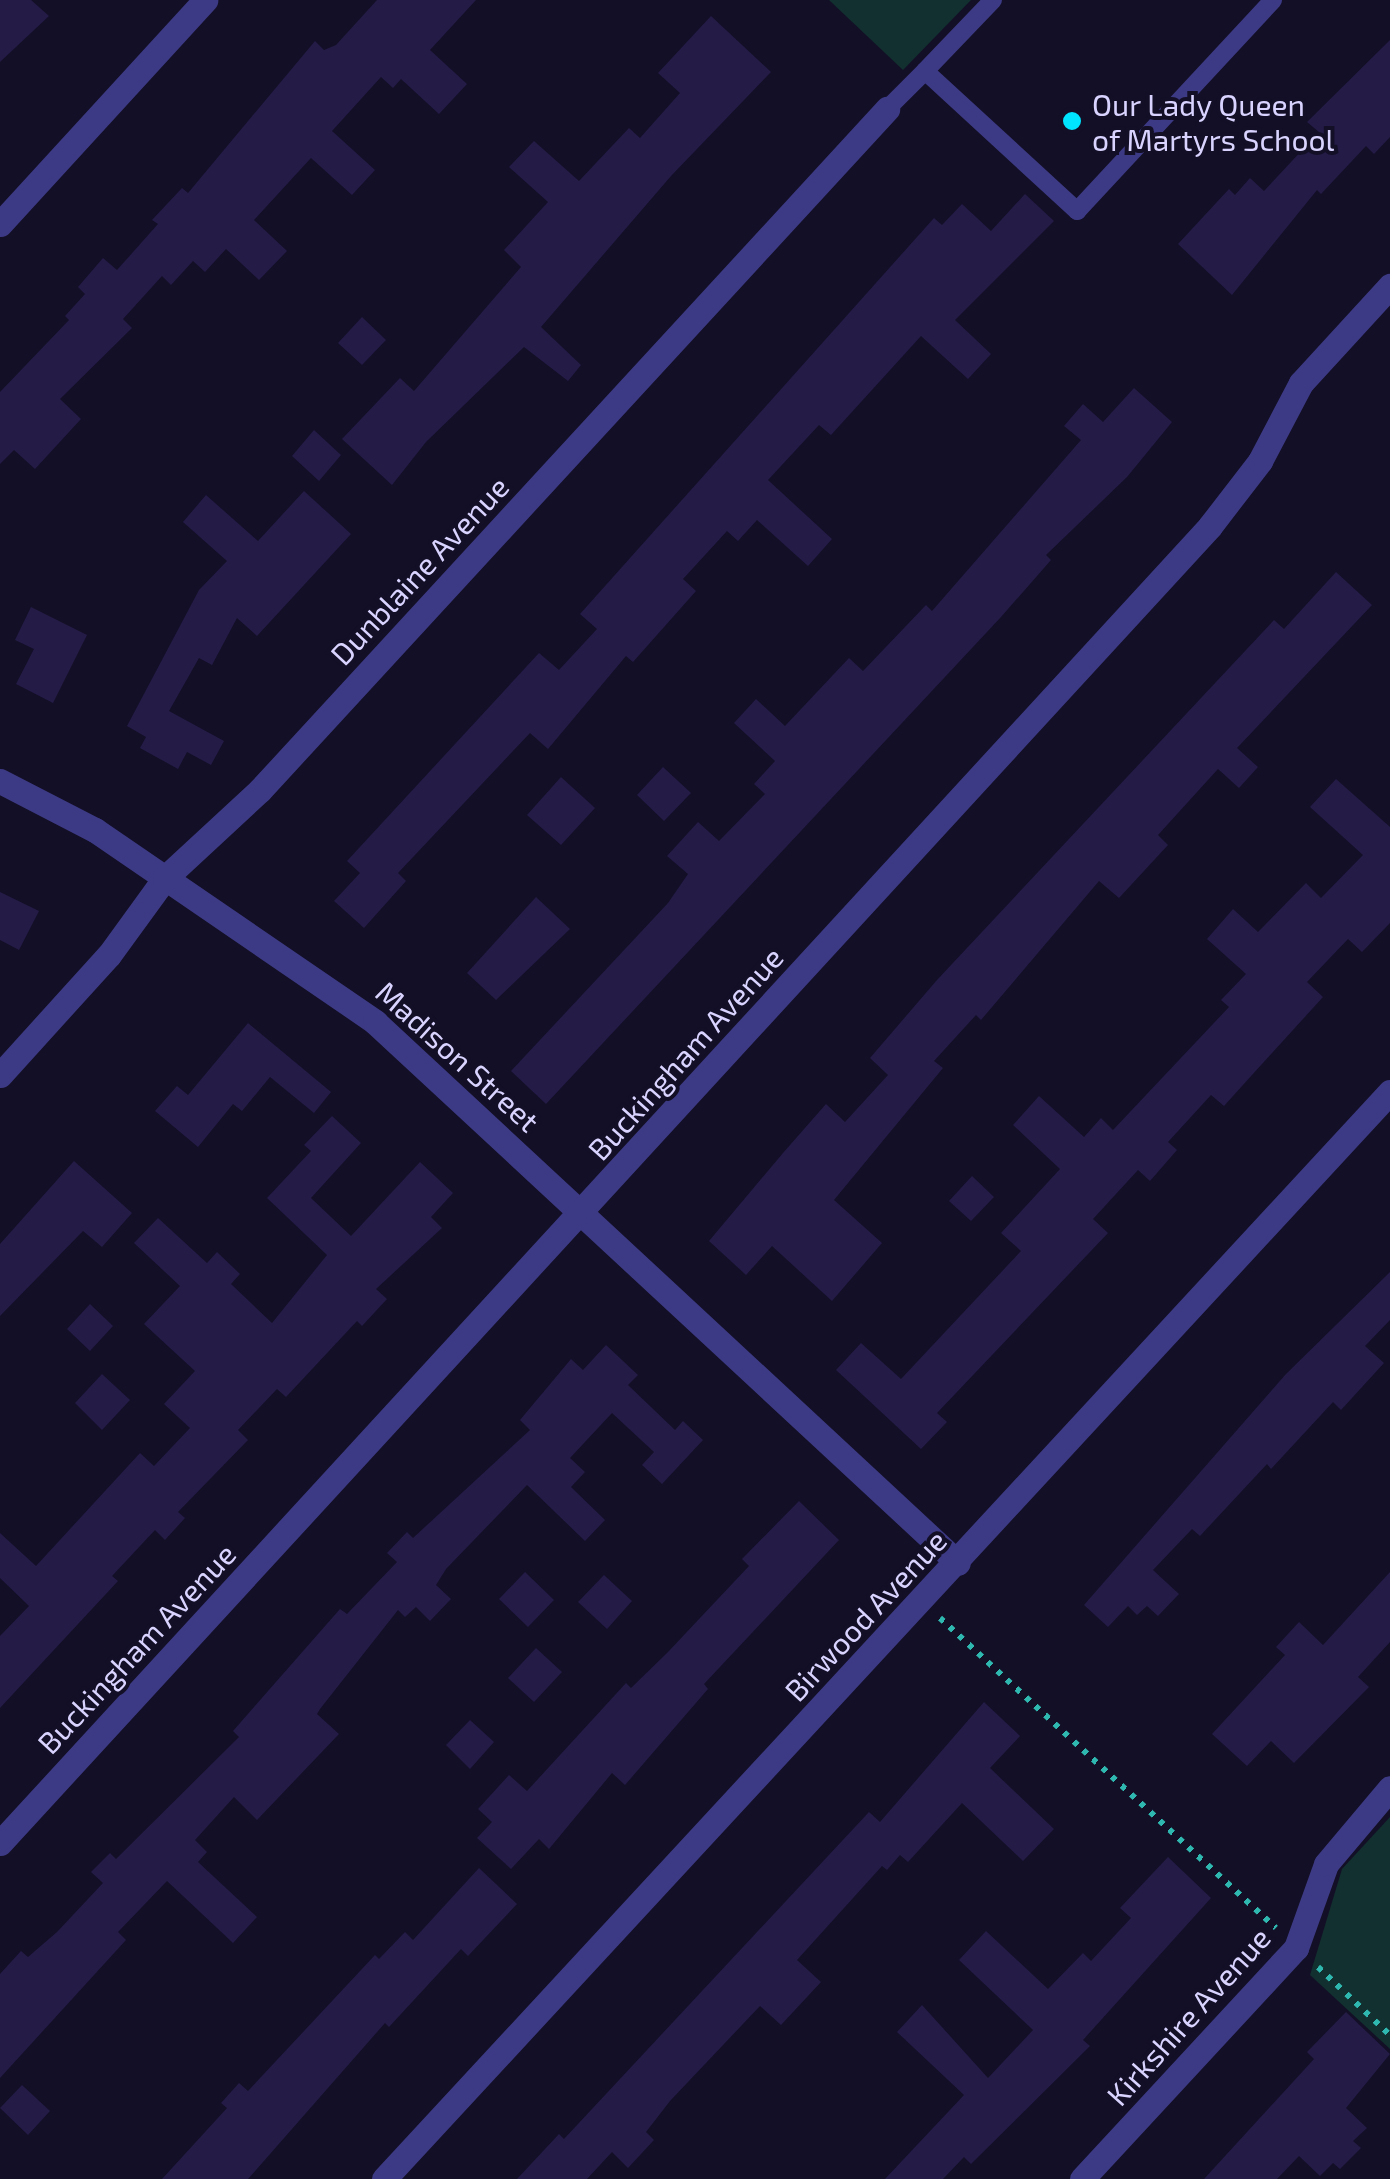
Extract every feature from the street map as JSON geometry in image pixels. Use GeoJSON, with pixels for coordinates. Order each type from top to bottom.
{"type":"FeatureCollection","features":[{"type":"Feature","properties":{"kind":"street"},"geometry":{"type":"LineString","coordinates":[[0,224],[205,0]]}},
{"type":"Feature","properties":{"kind":"street","name":"Dunblaine Avenue"},"geometry":{"type":"LineString","coordinates":[[0,1074],[109,955],[165,878],[260,790],[887,109]]}},
{"type":"Feature","properties":{"kind":"street","name":"Buckingham Avenue"},"geometry":{"type":"LineString","coordinates":[[0,1843],[583,1214],[1234,498],[1301,382],[1390,286]]}},
{"type":"Feature","properties":{"kind":"street","name":"Madison Street"},"geometry":{"type":"LineString","coordinates":[[0,780],[165,878],[376,1022],[958,1563]]}},
{"type":"Feature","properties":{"kind":"street","name":"Birwood Avenue"},"geometry":{"type":"LineString","coordinates":[[384,2179],[1390,1092]]}},
{"type":"Feature","properties":{"kind":"street","name":"Kirkshire Avenue"},"geometry":{"type":"LineString","coordinates":[[1082,2179],[1296,1948],[1326,1864],[1390,1788]]}},
{"type":"Feature","properties":{"kind":"lane"},"geometry":{"type":"LineString","coordinates":[[887,109],[993,0]]}},
{"type":"Feature","properties":{"kind":"lane"},"geometry":{"type":"LineString","coordinates":[[925,71],[1077,211],[1273,0]]}},
{"type":"Feature","properties":{"kind":"path"},"geometry":{"type":"LineString","coordinates":[[938,1615],[1280,1932]]}},
{"type":"Feature","properties":{"kind":"path"},"geometry":{"type":"LineString","coordinates":[[1310,1961],[1390,2035]]}},
{"type":"Feature","properties":{"kind":"green space"},"geometry":{"type":"Polygon","coordinates":[[[829,0],[971,0],[903,70],[829,0]]]}},
{"type":"Feature","properties":{"kind":"green space"},"geometry":{"type":"Polygon","coordinates":[[[1390,1817],[1390,2049],[1310,1975],[1342,1869],[1390,1817]]]}},
{"type":"Feature","properties":{"kind":"building"},"geometry":{"type":"Polygon","coordinates":[[[0,0],[31,0],[49,16],[0,62],[0,0]]]}},
{"type":"Feature","properties":{"kind":"building"},"geometry":{"type":"Polygon","coordinates":[[[377,0],[476,0],[430,50],[467,84],[439,114],[401,79],[393,88],[381,77],[332,131],[375,170],[352,195],[311,158],[254,220],[287,251],[259,280],[226,249],[205,272],[193,261],[171,285],[162,276],[123,319],[132,328],[60,399],[81,419],[35,469],[14,450],[0,464],[0,392],[69,320],[65,316],[85,294],[78,287],[103,258],[117,270],[158,224],[152,220],[182,188],[188,193],[315,41],[324,50],[336,45],[377,0]]]}},
{"type":"Feature","properties":{"kind":"building"},"geometry":{"type":"Polygon","coordinates":[[[711,16],[771,72],[671,176],[541,327],[581,365],[568,381],[524,347],[426,442],[392,485],[342,439],[400,378],[414,391],[521,267],[504,250],[548,202],[509,167],[534,141],[579,181],[629,128],[640,138],[680,93],[658,73],[711,16]]]}},
{"type":"Feature","properties":{"kind":"building"},"geometry":{"type":"Polygon","coordinates":[[[1390,40],[1390,137],[1374,154],[1366,146],[1321,194],[1317,190],[1232,295],[1178,244],[1229,189],[1235,195],[1250,178],[1264,191],[1319,132],[1307,122],[1390,40]]]}},
{"type":"Feature","properties":{"kind":"building"},"geometry":{"type":"Polygon","coordinates":[[[1025,194],[1054,221],[955,320],[991,354],[968,379],[921,336],[831,435],[819,425],[768,480],[832,539],[808,566],[757,520],[738,541],[727,531],[683,579],[696,591],[633,662],[626,656],[548,749],[530,733],[398,873],[406,881],[364,928],[334,901],[360,873],[347,861],[539,653],[559,670],[597,629],[580,614],[934,218],[942,225],[962,204],[991,231],[1025,194]]]}},
{"type":"Feature","properties":{"kind":"building"},"geometry":{"type":"Polygon","coordinates":[[[362,317],[386,340],[362,365],[338,343],[362,317]]]}},
{"type":"Feature","properties":{"kind":"building"},"geometry":{"type":"Polygon","coordinates":[[[1134,388],[1172,422],[1127,477],[1046,555],[1051,560],[1001,617],[546,1104],[511,1071],[668,903],[688,874],[667,856],[698,822],[719,841],[765,794],[754,784],[775,761],[734,723],[756,699],[785,726],[849,658],[863,671],[926,605],[932,611],[1081,440],[1064,426],[1083,404],[1103,422],[1134,388]]]}},
{"type":"Feature","properties":{"kind":"building"},"geometry":{"type":"Polygon","coordinates":[[[314,430],[341,455],[319,481],[292,456],[314,430]]]}},
{"type":"Feature","properties":{"kind":"building"},"geometry":{"type":"Polygon","coordinates":[[[304,491],[351,534],[257,636],[237,618],[212,665],[199,658],[169,711],[224,741],[211,765],[187,752],[178,769],[140,748],[146,737],[127,726],[199,590],[227,561],[183,522],[206,495],[258,541],[304,491]]]}},
{"type":"Feature","properties":{"kind":"building"},"geometry":{"type":"Polygon","coordinates":[[[1336,572],[1372,605],[1237,748],[1258,767],[1239,788],[1218,769],[1158,835],[1168,845],[1119,898],[1099,881],[981,1020],[976,1015],[934,1061],[943,1068],[834,1200],[882,1243],[832,1301],[772,1246],[746,1275],[709,1241],[826,1104],[845,1122],[888,1075],[870,1058],[937,980],[1274,620],[1284,629],[1336,572]]]}},
{"type":"Feature","properties":{"kind":"building"},"geometry":{"type":"Polygon","coordinates":[[[31,607],[87,635],[53,703],[16,684],[34,649],[15,640],[31,607]]]}},
{"type":"Feature","properties":{"kind":"building"},"geometry":{"type":"Polygon","coordinates":[[[663,767],[691,793],[664,821],[637,795],[663,767]]]}},
{"type":"Feature","properties":{"kind":"building"},"geometry":{"type":"Polygon","coordinates":[[[561,777],[595,808],[561,845],[527,815],[561,777]]]}},
{"type":"Feature","properties":{"kind":"building"},"geometry":{"type":"Polygon","coordinates":[[[1336,779],[1390,827],[1390,923],[1362,952],[1348,939],[1307,982],[1323,997],[1224,1106],[1211,1095],[1168,1142],[1177,1150],[1150,1181],[1138,1170],[1093,1219],[1108,1233],[937,1413],[947,1422],[921,1449],[836,1370],[861,1343],[901,1379],[1021,1251],[1001,1233],[1060,1169],[1013,1125],[1039,1096],[1084,1137],[1101,1118],[1113,1130],[1229,1007],[1221,1000],[1246,974],[1207,939],[1233,909],[1258,932],[1306,883],[1321,898],[1363,855],[1310,807],[1336,779]]]}},
{"type":"Feature","properties":{"kind":"building"},"geometry":{"type":"Polygon","coordinates":[[[0,892],[39,911],[19,950],[0,940],[0,892]]]}},
{"type":"Feature","properties":{"kind":"building"},"geometry":{"type":"Polygon","coordinates":[[[536,897],[570,929],[496,1000],[467,973],[536,897]]]}},
{"type":"Feature","properties":{"kind":"building"},"geometry":{"type":"Polygon","coordinates":[[[248,1023],[331,1092],[314,1113],[270,1077],[242,1111],[233,1104],[198,1147],[155,1111],[177,1086],[188,1095],[248,1023]]]}},
{"type":"Feature","properties":{"kind":"building"},"geometry":{"type":"Polygon","coordinates":[[[332,1116],[361,1143],[311,1198],[351,1236],[420,1162],[453,1193],[431,1217],[442,1228],[376,1289],[387,1299],[362,1326],[357,1321],[286,1397],[277,1389],[238,1430],[248,1440],[178,1512],[185,1518],[165,1540],[155,1530],[112,1576],[118,1581],[0,1708],[0,1636],[29,1606],[0,1578],[0,1533],[36,1566],[140,1453],[154,1466],[190,1428],[164,1404],[195,1371],[144,1324],[180,1286],[134,1243],[158,1218],[207,1263],[217,1252],[240,1274],[231,1284],[272,1323],[327,1255],[267,1198],[311,1151],[304,1145],[332,1116]]]}},
{"type":"Feature","properties":{"kind":"building"},"geometry":{"type":"Polygon","coordinates":[[[74,1161],[132,1213],[102,1247],[83,1231],[0,1316],[0,1244],[74,1161]]]}},
{"type":"Feature","properties":{"kind":"building"},"geometry":{"type":"Polygon","coordinates":[[[972,1176],[994,1197],[971,1221],[949,1201],[972,1176]]]}},
{"type":"Feature","properties":{"kind":"building"},"geometry":{"type":"Polygon","coordinates":[[[1390,1272],[1390,1320],[1365,1346],[1384,1363],[1341,1410],[1333,1402],[1271,1469],[1267,1464],[1200,1536],[1192,1529],[1153,1570],[1179,1594],[1158,1616],[1147,1606],[1137,1615],[1128,1606],[1108,1627],[1084,1605],[1286,1374],[1390,1272]]]}},
{"type":"Feature","properties":{"kind":"building"},"geometry":{"type":"Polygon","coordinates":[[[90,1304],[113,1326],[90,1351],[67,1329],[90,1304]]]}},
{"type":"Feature","properties":{"kind":"building"},"geometry":{"type":"Polygon","coordinates":[[[606,1345],[638,1375],[628,1385],[675,1430],[683,1421],[703,1440],[662,1484],[642,1465],[654,1452],[612,1413],[570,1458],[585,1472],[571,1487],[605,1520],[585,1541],[527,1485],[446,1569],[436,1585],[451,1599],[430,1621],[416,1607],[405,1617],[398,1610],[320,1709],[317,1714],[339,1734],[257,1820],[234,1797],[195,1840],[207,1852],[198,1862],[257,1917],[233,1943],[167,1881],[118,1932],[126,1940],[0,2078],[0,1974],[21,1951],[28,1957],[57,1932],[103,1883],[91,1872],[110,1853],[116,1859],[239,1737],[233,1731],[340,1609],[347,1614],[397,1562],[387,1553],[407,1532],[413,1538],[530,1430],[520,1420],[571,1359],[583,1370],[606,1345]]]}},
{"type":"Feature","properties":{"kind":"building"},"geometry":{"type":"Polygon","coordinates":[[[102,1374],[130,1400],[102,1430],[75,1403],[102,1374]]]}},
{"type":"Feature","properties":{"kind":"building"},"geometry":{"type":"Polygon","coordinates":[[[799,1501],[839,1540],[704,1684],[708,1689],[625,1785],[612,1773],[549,1849],[539,1839],[511,1869],[477,1838],[492,1822],[478,1809],[509,1775],[527,1791],[626,1683],[631,1688],[749,1566],[742,1559],[799,1501]]]}},
{"type":"Feature","properties":{"kind":"building"},"geometry":{"type":"Polygon","coordinates":[[[525,1572],[554,1600],[528,1627],[499,1599],[525,1572]]]}},
{"type":"Feature","properties":{"kind":"building"},"geometry":{"type":"Polygon","coordinates":[[[1390,1572],[1390,1642],[1358,1677],[1369,1687],[1294,1763],[1271,1741],[1247,1766],[1212,1734],[1285,1655],[1276,1647],[1299,1622],[1323,1645],[1390,1572]]]}},
{"type":"Feature","properties":{"kind":"building"},"geometry":{"type":"Polygon","coordinates":[[[604,1575],[632,1601],[607,1629],[578,1602],[604,1575]]]}},
{"type":"Feature","properties":{"kind":"building"},"geometry":{"type":"Polygon","coordinates":[[[536,1648],[562,1672],[534,1702],[508,1678],[536,1648]]]}},
{"type":"Feature","properties":{"kind":"building"},"geometry":{"type":"Polygon","coordinates":[[[984,1702],[1020,1736],[990,1768],[1054,1829],[1023,1861],[962,1803],[908,1862],[900,1855],[887,1870],[882,1866],[797,1960],[821,1982],[781,2025],[760,2006],[670,2101],[646,2132],[654,2140],[628,2168],[612,2152],[587,2179],[517,2179],[559,2134],[564,2139],[869,1812],[880,1822],[984,1702]]]}},
{"type":"Feature","properties":{"kind":"building"},"geometry":{"type":"Polygon","coordinates":[[[470,1720],[494,1742],[470,1769],[446,1745],[470,1720]]]}},
{"type":"Feature","properties":{"kind":"building"},"geometry":{"type":"Polygon","coordinates":[[[1168,1857],[1211,1898],[1083,2040],[1090,2046],[971,2164],[964,2157],[943,2179],[885,2179],[964,2095],[897,2032],[922,2005],[988,2078],[1033,2030],[959,1960],[986,1931],[1048,1989],[1083,1953],[1091,1961],[1131,1918],[1120,1908],[1168,1857]]]}},
{"type":"Feature","properties":{"kind":"building"},"geometry":{"type":"Polygon","coordinates":[[[479,1868],[517,1904],[468,1956],[461,1949],[389,2027],[385,2023],[248,2179],[162,2179],[227,2108],[221,2103],[239,2083],[248,2091],[375,1955],[379,1959],[405,1932],[413,1940],[479,1868]]]}},
{"type":"Feature","properties":{"kind":"building"},"geometry":{"type":"Polygon","coordinates":[[[1346,2012],[1390,2054],[1346,2108],[1367,2128],[1353,2141],[1361,2148],[1340,2169],[1333,2163],[1320,2176],[1299,2156],[1277,2179],[1204,2179],[1314,2059],[1307,2052],[1346,2012]]]}},
{"type":"Feature","properties":{"kind":"building"},"geometry":{"type":"Polygon","coordinates":[[[22,2085],[50,2111],[28,2135],[0,2108],[22,2085]]]}},
{"type":"Feature","properties":{"kind":"place","name":"Our Lady Queen of Martyrs School"},"geometry":{"type":"Point","coordinates":[1072,121]}}]}
